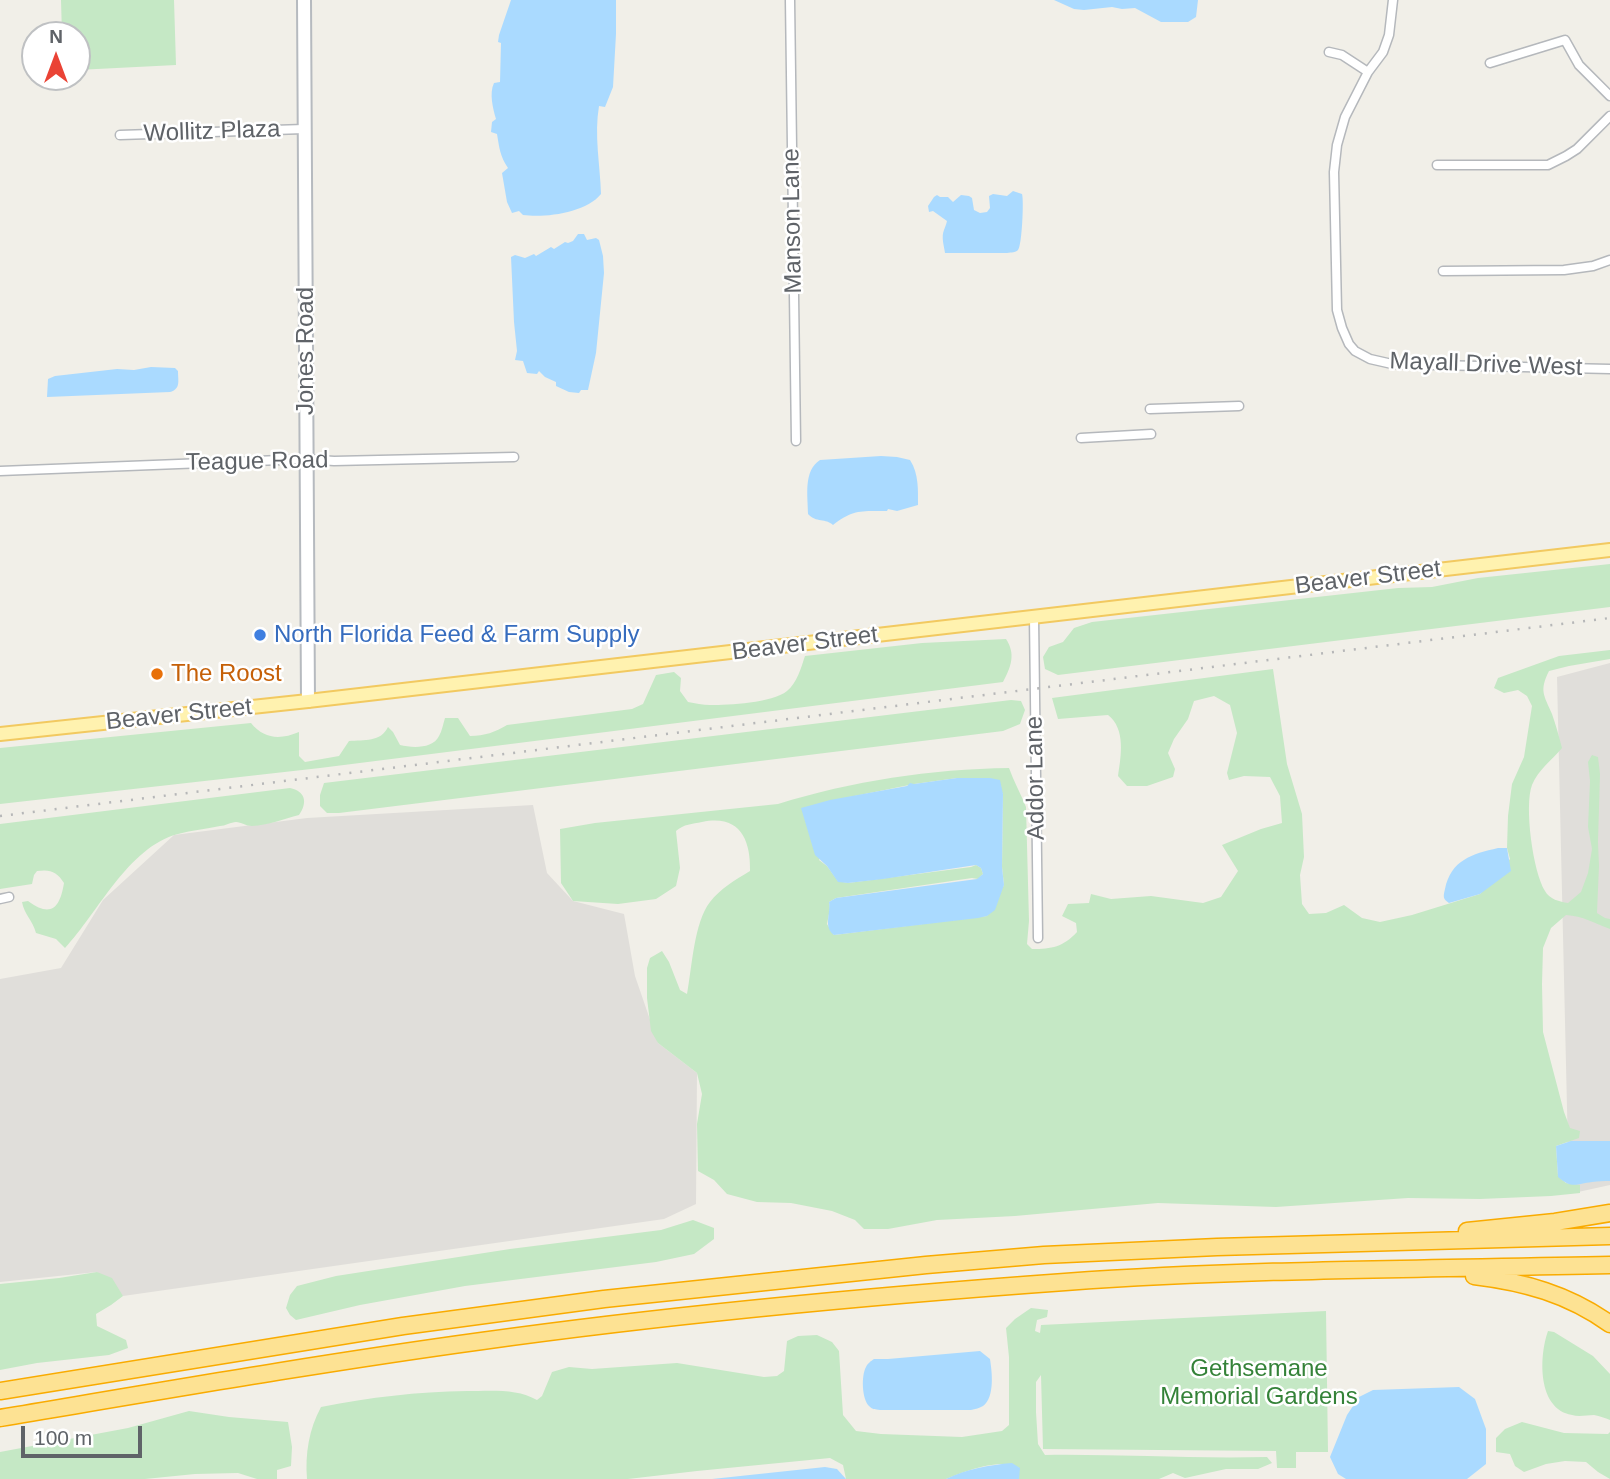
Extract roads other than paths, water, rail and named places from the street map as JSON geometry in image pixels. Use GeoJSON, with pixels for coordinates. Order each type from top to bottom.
{"type":"FeatureCollection","features":[{"type":"Feature","properties":{"kind":"highway"},"geometry":{"type":"LineString","coordinates":[[1385,1242],[1610,1213]]}},
{"type":"Feature","properties":{"kind":"highway"},"geometry":{"type":"LineString","coordinates":[[0,1391],[291,1343],[604,1299],[926,1265],[1044,1255],[1385,1242],[1610,1237]]}},
{"type":"Feature","properties":{"kind":"highway"},"geometry":{"type":"LineString","coordinates":[[0,1418],[483,1341],[696,1315],[1070,1282],[1237,1274],[1610,1265]]}},
{"type":"Feature","properties":{"kind":"highway"},"geometry":{"type":"LineString","coordinates":[[1367,1270],[1406,1278],[1471,1276],[1511,1281],[1557,1294],[1610,1324]]}},
{"type":"Feature","properties":{"kind":"main road","name":"Beaver Street"},"geometry":{"type":"LineString","coordinates":[[0,734],[308,701],[1610,550]]}},
{"type":"Feature","properties":{"kind":"street","name":"Jones Road"},"geometry":{"type":"LineString","coordinates":[[304,0],[308,701]]}},
{"type":"Feature","properties":{"kind":"street","name":"Manson Lane"},"geometry":{"type":"LineString","coordinates":[[790,0],[796,442]]}},
{"type":"Feature","properties":{"kind":"street","name":"Mayall Drive West"},"geometry":{"type":"LineString","coordinates":[[1392,0],[1389,35],[1383,52],[1368,72],[1345,117],[1337,145],[1334,173],[1336,310],[1349,344],[1355,351],[1370,359],[1392,364],[1610,369]]}},
{"type":"Feature","properties":{"kind":"street"},"geometry":{"type":"LineString","coordinates":[[1490,63],[1564,40],[1579,65],[1610,96]]}},
{"type":"Feature","properties":{"kind":"street"},"geometry":{"type":"LineString","coordinates":[[1329,52],[1342,55],[1368,72]]}},
{"type":"Feature","properties":{"kind":"street"},"geometry":{"type":"LineString","coordinates":[[1437,165],[1548,165],[1577,149],[1610,116]]}},
{"type":"Feature","properties":{"kind":"street","name":"Wollitz Plaza"},"geometry":{"type":"LineString","coordinates":[[120,135],[304,128]]}},
{"type":"Feature","properties":{"kind":"street"},"geometry":{"type":"LineString","coordinates":[[1443,271],[1564,270],[1610,261]]}},
{"type":"Feature","properties":{"kind":"street"},"geometry":{"type":"LineString","coordinates":[[1150,409],[1239,406]]}},
{"type":"Feature","properties":{"kind":"street"},"geometry":{"type":"LineString","coordinates":[[1081,439],[1151,435]]}},
{"type":"Feature","properties":{"kind":"street","name":"Teague Road"},"geometry":{"type":"LineString","coordinates":[[0,471],[306,459],[334,461],[514,457]]}},
{"type":"Feature","properties":{"kind":"street","name":"Addor Lane"},"geometry":{"type":"LineString","coordinates":[[1034,617],[1038,938]]}},
{"type":"Feature","properties":{"kind":"water"},"geometry":{"type":"Polygon","coordinates":[[[511,0],[616,0],[613,87],[605,107],[599,106],[598,117],[601,194],[576,210],[553,215],[523,215],[519,211],[512,213],[507,202],[502,173],[508,168],[497,134],[491,132],[492,122],[496,119],[493,87],[494,83],[500,82],[499,35],[511,0]]]}},
{"type":"Feature","properties":{"kind":"water"},"geometry":{"type":"Polygon","coordinates":[[[1054,0],[1198,0],[1196,17],[1188,22],[1161,22],[1135,8],[1084,10],[1074,9],[1054,0]]]}},
{"type":"Feature","properties":{"kind":"water"},"geometry":{"type":"Polygon","coordinates":[[[1013,191],[1022,194],[1023,198],[1022,232],[1018,250],[1007,253],[945,253],[943,236],[947,221],[933,211],[929,212],[928,206],[934,197],[948,197],[953,202],[961,195],[969,196],[972,198],[974,210],[980,213],[987,212],[990,208],[989,196],[1007,196],[1013,191]]]}},
{"type":"Feature","properties":{"kind":"water"},"geometry":{"type":"Polygon","coordinates":[[[578,234],[584,234],[587,240],[599,240],[604,273],[596,353],[588,390],[581,390],[579,393],[556,386],[556,382],[539,371],[537,374],[527,373],[523,361],[515,360],[517,351],[511,257],[536,256],[551,247],[554,249],[565,242],[573,241],[578,234]]]}},
{"type":"Feature","properties":{"kind":"water"},"geometry":{"type":"Polygon","coordinates":[[[151,367],[175,368],[178,371],[176,389],[170,392],[47,397],[48,379],[55,376],[151,367]]]}},
{"type":"Feature","properties":{"kind":"water"},"geometry":{"type":"Polygon","coordinates":[[[881,456],[910,460],[916,476],[918,505],[897,511],[888,509],[858,512],[833,525],[814,519],[808,514],[809,477],[820,460],[881,456]]]}},
{"type":"Feature","properties":{"kind":"water"},"geometry":{"type":"Polygon","coordinates":[[[957,778],[1000,780],[1003,794],[1004,885],[995,910],[978,918],[834,935],[828,924],[829,902],[836,898],[977,879],[983,874],[981,868],[976,865],[883,879],[838,882],[815,855],[801,808],[907,786],[910,783],[957,778]]]}},
{"type":"Feature","properties":{"kind":"water"},"geometry":{"type":"Polygon","coordinates":[[[1507,848],[1511,871],[1480,894],[1449,903],[1444,894],[1452,871],[1471,856],[1507,848]]]}},
{"type":"Feature","properties":{"kind":"water"},"geometry":{"type":"Polygon","coordinates":[[[1571,1141],[1610,1141],[1610,1181],[1574,1185],[1558,1177],[1556,1146],[1571,1141]]]}},
{"type":"Feature","properties":{"kind":"water"},"geometry":{"type":"Polygon","coordinates":[[[980,1351],[990,1359],[992,1377],[991,1391],[983,1406],[971,1410],[880,1410],[867,1403],[863,1376],[874,1359],[980,1351]]]}},
{"type":"Feature","properties":{"kind":"water"},"geometry":{"type":"Polygon","coordinates":[[[1459,1387],[1475,1399],[1486,1429],[1486,1464],[1467,1479],[1346,1479],[1338,1474],[1330,1457],[1347,1415],[1359,1397],[1373,1390],[1459,1387]]]}},
{"type":"Feature","properties":{"kind":"water"},"geometry":{"type":"Polygon","coordinates":[[[1012,1463],[1020,1468],[1019,1479],[946,1479],[978,1468],[1012,1463]]]}},
{"type":"Feature","properties":{"kind":"water"},"geometry":{"type":"Polygon","coordinates":[[[825,1467],[837,1469],[846,1479],[712,1479],[825,1467]]]}},
{"type":"Feature","properties":{"kind":"railway"},"geometry":{"type":"LineString","coordinates":[[0,816],[1610,618]]}},
{"type":"Feature","properties":{"kind":"place","name":"North Florida Feed & Farm Supply"},"geometry":{"type":"Point","coordinates":[260,635]}},
{"type":"Feature","properties":{"kind":"place","name":"The Roost"},"geometry":{"type":"Point","coordinates":[157,674]}},
{"type":"Feature","properties":{"kind":"park label","name":"Gethsemane Memorial Gardens"},"geometry":{"type":"Point","coordinates":[1259,1383]}}]}
